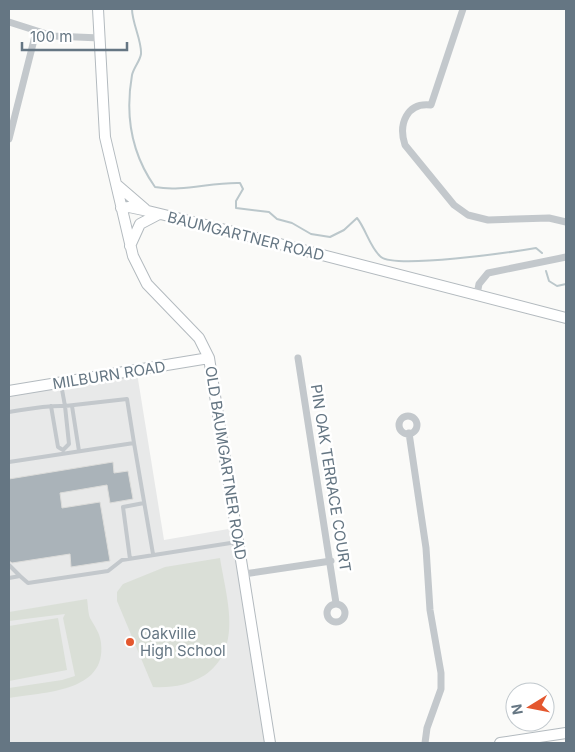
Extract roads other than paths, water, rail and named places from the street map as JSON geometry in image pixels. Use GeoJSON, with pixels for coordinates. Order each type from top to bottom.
{"type":"FeatureCollection","features":[{"type":"Feature","properties":{"kind":"street"},"geometry":{"type":"LineString","coordinates":[[98,9],[103,118],[121,208]]}},
{"type":"Feature","properties":{"kind":"street"},"geometry":{"type":"LineString","coordinates":[[463,9],[431,105],[418,105],[410,110],[407,116],[403,133],[406,145],[445,194],[468,215],[488,220],[549,218],[566,222]]}},
{"type":"Feature","properties":{"kind":"street"},"geometry":{"type":"LineString","coordinates":[[9,22],[36,32],[61,36],[100,38]]}},
{"type":"Feature","properties":{"kind":"street"},"geometry":{"type":"LineString","coordinates":[[9,137],[36,32]]}},
{"type":"Feature","properties":{"kind":"street"},"geometry":{"type":"LineString","coordinates":[[115,183],[148,211]]}},
{"type":"Feature","properties":{"kind":"street","name":"BAUMGARTNER ROAD"},"geometry":{"type":"LineString","coordinates":[[121,208],[148,211],[566,318]]}},
{"type":"Feature","properties":{"kind":"street","name":"OLD BAUMGARTNER ROAD"},"geometry":{"type":"LineString","coordinates":[[121,208],[137,267],[147,284],[200,338],[209,358],[270,743]]}},
{"type":"Feature","properties":{"kind":"street"},"geometry":{"type":"LineString","coordinates":[[130,246],[140,224],[159,214]]}},
{"type":"Feature","properties":{"kind":"street"},"geometry":{"type":"LineString","coordinates":[[477,294],[479,284],[488,273],[566,257]]}},
{"type":"Feature","properties":{"kind":"street","name":"MILBURN ROAD"},"geometry":{"type":"LineString","coordinates":[[9,391],[209,358]]}},
{"type":"Feature","properties":{"kind":"street","name":"PIN OAK TERRACE COURT"},"geometry":{"type":"LineString","coordinates":[[298,358],[336,603]]}},
{"type":"Feature","properties":{"kind":"street"},"geometry":{"type":"LineString","coordinates":[[409,433],[426,548],[430,610],[441,673],[441,689],[427,728],[425,743]]}},
{"type":"Feature","properties":{"kind":"street"},"geometry":{"type":"LineString","coordinates":[[244,574],[331,561]]}},
{"type":"Feature","properties":{"kind":"street"},"geometry":{"type":"LineString","coordinates":[[500,743],[566,733]]}},
{"type":"Feature","properties":{"kind":"lane"},"geometry":{"type":"LineString","coordinates":[[51,406],[59,450],[67,448],[69,444],[61,382]]}},
{"type":"Feature","properties":{"kind":"lane"},"geometry":{"type":"LineString","coordinates":[[9,412],[127,399],[153,554]]}},
{"type":"Feature","properties":{"kind":"lane"},"geometry":{"type":"LineString","coordinates":[[72,406],[79,451]]}},
{"type":"Feature","properties":{"kind":"lane"},"geometry":{"type":"LineString","coordinates":[[9,462],[134,443]]}},
{"type":"Feature","properties":{"kind":"lane"},"geometry":{"type":"LineString","coordinates":[[130,559],[122,507],[144,503]]}},
{"type":"Feature","properties":{"kind":"lane"},"geometry":{"type":"LineString","coordinates":[[9,565],[28,584],[108,572],[122,560],[239,542]]}},
{"type":"Feature","properties":{"kind":"lane"},"geometry":{"type":"LineString","coordinates":[[9,578],[20,576]]}},
{"type":"Feature","properties":{"kind":"waterway"},"geometry":{"type":"LineString","coordinates":[[132,9],[141,54],[132,75],[129,105],[130,119],[135,147],[140,161],[155,187],[187,188],[240,183],[243,189],[236,201],[236,208],[269,212],[277,219],[292,223],[311,234],[330,237],[344,230],[357,218],[377,253],[381,257],[391,260],[408,261],[456,258],[536,248],[542,253]]}},
{"type":"Feature","properties":{"kind":"waterway"},"geometry":{"type":"LineString","coordinates":[[546,271],[549,281],[557,286],[566,284]]}},
{"type":"Feature","properties":{"kind":"place","name":"Oakville High School"},"geometry":{"type":"Point","coordinates":[130,642]}}]}
